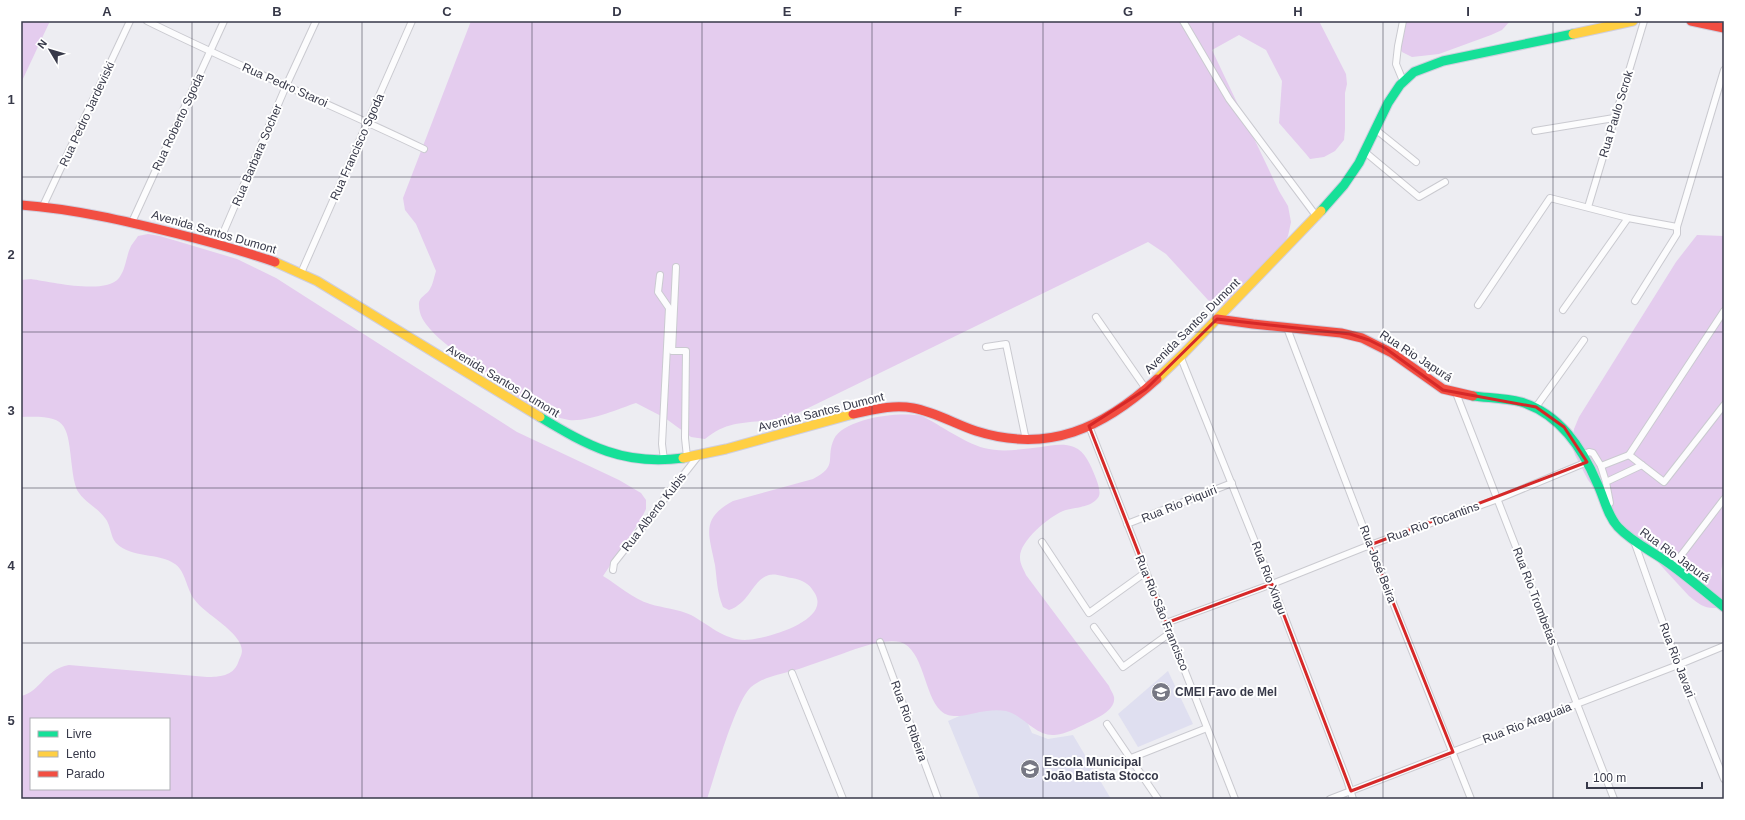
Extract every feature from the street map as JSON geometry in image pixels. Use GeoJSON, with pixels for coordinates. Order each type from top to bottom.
{"type":"FeatureCollection","features":[{"type":"Feature","properties":{"kind":"street","name":"Rua Pedro Jardeviski"},"geometry":{"type":"LineString","coordinates":[[43,206],[130,21]]}},
{"type":"Feature","properties":{"kind":"street","name":"Rua Pedro Staroi"},"geometry":{"type":"LineString","coordinates":[[147,21],[210,52],[368,122],[424,149]]}},
{"type":"Feature","properties":{"kind":"street","name":"Rua Roberto Sgoda"},"geometry":{"type":"LineString","coordinates":[[132,222],[224,21]]}},
{"type":"Feature","properties":{"kind":"street","name":"Rua Barbara Socher"},"geometry":{"type":"LineString","coordinates":[[218,245],[286,86],[316,21]]}},
{"type":"Feature","properties":{"kind":"street","name":"Rua Francisco Sgoda"},"geometry":{"type":"LineString","coordinates":[[302,273],[412,21]]}},
{"type":"Feature","properties":{"kind":"street"},"geometry":{"type":"LineString","coordinates":[[1183,21],[1229,99],[1317,216]]}},
{"type":"Feature","properties":{"kind":"street"},"geometry":{"type":"LineString","coordinates":[[1403,21],[1396,64],[1403,81]]}},
{"type":"Feature","properties":{"kind":"street","name":"Avenida Santos Dumont"},"geometry":{"type":"LineString","coordinates":[[21,205],[43,206],[132,222],[278,263],[302,273],[576,439],[589,445],[635,459],[664,460],[699,455],[837,418],[894,407],[913,408],[978,431],[1004,438],[1026,440],[1056,437],[1089,426],[1126,404],[1146,389],[1181,358],[1317,216],[1336,194],[1365,152],[1375,129],[1403,81],[1412,73],[1424,66],[1443,61],[1633,21]]}},
{"type":"Feature","properties":{"kind":"street","name":"Rua Paulo Scrok"},"geometry":{"type":"LineString","coordinates":[[1588,207],[1644,21]]}},
{"type":"Feature","properties":{"kind":"street"},"geometry":{"type":"LineString","coordinates":[[1696,21],[1724,28]]}},
{"type":"Feature","properties":{"kind":"street"},"geometry":{"type":"LineString","coordinates":[[1635,301],[1677,234],[1677,227],[1724,70]]}},
{"type":"Feature","properties":{"kind":"street"},"geometry":{"type":"LineString","coordinates":[[1535,131],[1614,118]]}},
{"type":"Feature","properties":{"kind":"street"},"geometry":{"type":"LineString","coordinates":[[1375,129],[1416,162]]}},
{"type":"Feature","properties":{"kind":"street"},"geometry":{"type":"LineString","coordinates":[[1365,152],[1419,197],[1445,182]]}},
{"type":"Feature","properties":{"kind":"street"},"geometry":{"type":"LineString","coordinates":[[1478,306],[1550,198],[1628,218],[1677,227]]}},
{"type":"Feature","properties":{"kind":"street"},"geometry":{"type":"LineString","coordinates":[[1563,310],[1628,218]]}},
{"type":"Feature","properties":{"kind":"street"},"geometry":{"type":"LineString","coordinates":[[676,267],[672,351],[686,351],[685,438],[687,457]]}},
{"type":"Feature","properties":{"kind":"street"},"geometry":{"type":"LineString","coordinates":[[660,275],[658,292],[669,308],[662,444],[664,460]]}},
{"type":"Feature","properties":{"kind":"street"},"geometry":{"type":"LineString","coordinates":[[1601,466],[1628,455],[1724,311]]}},
{"type":"Feature","properties":{"kind":"street"},"geometry":{"type":"LineString","coordinates":[[1096,317],[1146,389]]}},
{"type":"Feature","properties":{"kind":"street","name":"Rua Rio Japurá"},"geometry":{"type":"LineString","coordinates":[[1217,320],[1245,325],[1350,334],[1369,340],[1385,348],[1443,390],[1520,402],[1536,407],[1551,416],[1564,427],[1585,459],[1615,524],[1634,540],[1673,566],[1724,607]]}},
{"type":"Feature","properties":{"kind":"street","name":"Rua José Beira"},"geometry":{"type":"LineString","coordinates":[[1287,328],[1370,545],[1471,799]]}},
{"type":"Feature","properties":{"kind":"street"},"geometry":{"type":"LineString","coordinates":[[1536,407],[1584,340]]}},
{"type":"Feature","properties":{"kind":"street"},"geometry":{"type":"LineString","coordinates":[[986,347],[1006,344],[1026,440]]}},
{"type":"Feature","properties":{"kind":"street","name":"Rua Rio Xingu"},"geometry":{"type":"LineString","coordinates":[[1181,358],[1272,584],[1353,799]]}},
{"type":"Feature","properties":{"kind":"street","name":"Rua Rio Trombetas"},"geometry":{"type":"LineString","coordinates":[[1456,393],[1614,799]]}},
{"type":"Feature","properties":{"kind":"street"},"geometry":{"type":"LineString","coordinates":[[1628,455],[1664,482],[1724,405]]}},
{"type":"Feature","properties":{"kind":"street","name":"Rua Rio São Francisco"},"geometry":{"type":"LineString","coordinates":[[1089,426],[1236,799]]}},
{"type":"Feature","properties":{"kind":"street"},"geometry":{"type":"LineString","coordinates":[[1585,459],[1589,452],[1593,453],[1601,466],[1610,499],[1610,503],[1606,505]]}},
{"type":"Feature","properties":{"kind":"street","name":"Rua Alberto Kubis"},"geometry":{"type":"LineString","coordinates":[[613,570],[614,563],[699,455]]}},
{"type":"Feature","properties":{"kind":"street","name":"Rua Rio Tocantins"},"geometry":{"type":"LineString","coordinates":[[1166,623],[1272,584],[1370,545],[1498,499],[1585,459]]}},
{"type":"Feature","properties":{"kind":"street"},"geometry":{"type":"LineString","coordinates":[[1606,482],[1642,465]]}},
{"type":"Feature","properties":{"kind":"street","name":"Rua Rio Piquiri"},"geometry":{"type":"LineString","coordinates":[[1127,524],[1232,483]]}},
{"type":"Feature","properties":{"kind":"street"},"geometry":{"type":"LineString","coordinates":[[1673,566],[1724,498]]}},
{"type":"Feature","properties":{"kind":"street","name":"Rua Rio Javari"},"geometry":{"type":"LineString","coordinates":[[1634,540],[1678,665],[1724,779]]}},
{"type":"Feature","properties":{"kind":"street"},"geometry":{"type":"LineString","coordinates":[[1042,542],[1089,613],[1146,572]]}},
{"type":"Feature","properties":{"kind":"street"},"geometry":{"type":"LineString","coordinates":[[1094,627],[1123,667],[1170,632]]}},
{"type":"Feature","properties":{"kind":"street","name":"Rua Rio Ribeira"},"geometry":{"type":"LineString","coordinates":[[880,642],[938,799]]}},
{"type":"Feature","properties":{"kind":"street","name":"Rua Rio Araguaia"},"geometry":{"type":"LineString","coordinates":[[1330,799],[1724,646]]}},
{"type":"Feature","properties":{"kind":"street"},"geometry":{"type":"LineString","coordinates":[[792,673],[842,799]]}},
{"type":"Feature","properties":{"kind":"street"},"geometry":{"type":"LineString","coordinates":[[1107,724],[1158,799]]}},
{"type":"Feature","properties":{"kind":"street"},"geometry":{"type":"LineString","coordinates":[[1131,758],[1208,728]]}},
{"type":"Feature","properties":{"kind":"highlighted area"},"geometry":{"type":"Polygon","coordinates":[[[1217,319],[1350,334],[1369,340],[1385,348],[1443,390],[1536,407],[1564,427],[1587,462],[1370,545],[1453,752],[1351,791],[1272,584],[1166,623],[1089,426],[1146,389],[1217,319]]]}},
{"type":"Feature","properties":{"kind":"shaded area"},"geometry":{"type":"Polygon","coordinates":[[[21,21],[50,21],[21,83],[21,21]]]}},
{"type":"Feature","properties":{"kind":"shaded area"},"geometry":{"type":"Polygon","coordinates":[[[471,21],[1319,21],[1346,74],[1347,84],[1345,93],[1344,140],[1335,151],[1324,157],[1310,159],[1279,123],[1282,81],[1266,50],[1239,35],[1212,50],[1279,191],[1288,206],[1291,222],[1288,236],[1275,260],[1226,304],[1216,304],[1208,300],[1166,254],[1148,242],[798,413],[773,419],[728,426],[720,429],[705,439],[691,437],[665,418],[636,403],[603,414],[577,420],[556,417],[543,412],[517,397],[449,347],[434,334],[422,318],[419,309],[419,302],[430,289],[436,271],[416,224],[405,210],[403,198],[471,21]]]}},
{"type":"Feature","properties":{"kind":"shaded area"},"geometry":{"type":"Polygon","coordinates":[[[1405,21],[1510,21],[1502,30],[1491,35],[1439,54],[1412,57],[1402,52],[1398,45],[1405,21]]]}},
{"type":"Feature","properties":{"kind":"shaded area"},"geometry":{"type":"Polygon","coordinates":[[[148,234],[160,236],[237,259],[276,278],[517,432],[619,480],[641,493],[646,500],[646,509],[640,521],[603,576],[644,602],[686,613],[716,631],[737,639],[745,640],[766,637],[794,627],[806,620],[814,612],[818,602],[814,592],[805,582],[777,575],[769,575],[763,578],[736,607],[729,610],[723,607],[718,592],[715,565],[709,536],[711,521],[715,514],[733,501],[813,479],[821,474],[829,466],[834,439],[840,432],[849,426],[874,418],[913,415],[922,416],[953,434],[984,448],[1012,450],[1058,445],[1074,447],[1084,455],[1089,463],[1100,491],[1099,496],[1088,505],[1063,511],[1050,518],[1029,537],[1024,544],[1021,551],[1020,560],[1026,575],[1109,686],[1114,697],[1114,702],[1109,710],[1091,721],[1075,729],[1054,735],[1035,729],[1012,713],[1006,711],[992,710],[963,716],[951,716],[941,711],[935,704],[919,663],[908,646],[900,642],[893,641],[876,643],[859,648],[762,680],[751,687],[738,707],[707,799],[21,799],[21,696],[34,690],[53,671],[69,665],[216,677],[233,671],[242,652],[236,637],[199,605],[191,595],[179,567],[168,560],[137,554],[122,548],[116,543],[105,518],[83,498],[77,490],[73,476],[69,440],[62,425],[56,420],[48,418],[21,417],[21,280],[31,279],[91,287],[103,286],[112,283],[119,278],[125,267],[131,246],[138,236],[148,234]]]}},
{"type":"Feature","properties":{"kind":"shaded area"},"geometry":{"type":"Polygon","coordinates":[[[1697,235],[1724,236],[1724,561],[1721,572],[1723,601],[1722,607],[1717,608],[1704,606],[1689,596],[1617,518],[1588,480],[1575,455],[1572,443],[1574,429],[1579,417],[1676,262],[1697,235]]]}},
{"type":"Feature","properties":{"kind":"shaded area","name":"CMEI Favo de Mel"},"geometry":{"type":"Polygon","coordinates":[[[1168,671],[1193,724],[1138,747],[1118,714],[1168,671]]]}},
{"type":"Feature","properties":{"kind":"shaded area","name":"Escola Municipal João Batista Stocco"},"geometry":{"type":"Polygon","coordinates":[[[1014,692],[1032,733],[1048,739],[1073,735],[1111,799],[980,799],[948,721],[1014,692]]]}},
{"type":"Feature","properties":{"kind":"traffic: fast"},"geometry":{"type":"LineString","coordinates":[[1321,211],[1344,185],[1359,163],[1388,103],[1400,85],[1414,72],[1443,61],[1573,34]]}},
{"type":"Feature","properties":{"kind":"traffic: fast"},"geometry":{"type":"LineString","coordinates":[[1473,396],[1521,402],[1535,407],[1558,424],[1577,445],[1584,457],[1608,511],[1618,527],[1635,542],[1689,578],[1724,607]]}},
{"type":"Feature","properties":{"kind":"traffic: fast"},"geometry":{"type":"LineString","coordinates":[[540,417],[591,445],[624,456],[662,460],[683,458]]}},
{"type":"Feature","properties":{"kind":"traffic: slow"},"geometry":{"type":"LineString","coordinates":[[1573,34],[1633,21]]}},
{"type":"Feature","properties":{"kind":"traffic: slow"},"geometry":{"type":"LineString","coordinates":[[1157,379],[1321,211]]}},
{"type":"Feature","properties":{"kind":"traffic: slow"},"geometry":{"type":"LineString","coordinates":[[275,262],[317,281],[540,417]]}},
{"type":"Feature","properties":{"kind":"traffic: slow"},"geometry":{"type":"LineString","coordinates":[[683,458],[726,449],[853,414]]}},
{"type":"Feature","properties":{"kind":"traffic: jam"},"geometry":{"type":"LineString","coordinates":[[1691,21],[1724,28]]}},
{"type":"Feature","properties":{"kind":"traffic: jam"},"geometry":{"type":"LineString","coordinates":[[21,205],[100,216],[214,243],[275,262]]}},
{"type":"Feature","properties":{"kind":"traffic: jam"},"geometry":{"type":"LineString","coordinates":[[1217,319],[1341,333],[1362,338],[1392,353],[1443,389],[1473,396]]}},
{"type":"Feature","properties":{"kind":"traffic: jam"},"geometry":{"type":"LineString","coordinates":[[853,414],[883,408],[905,407],[929,412],[976,431],[1003,437],[1027,439],[1051,438],[1074,432],[1095,423],[1116,411],[1157,379]]}},
{"type":"Feature","properties":{"kind":"place","name":"CMEI Favo de Mel"},"geometry":{"type":"Point","coordinates":[1161,692]}},
{"type":"Feature","properties":{"kind":"place","name":"Escola Municipal João Batista Stocco"},"geometry":{"type":"Point","coordinates":[1030,769]}}]}
